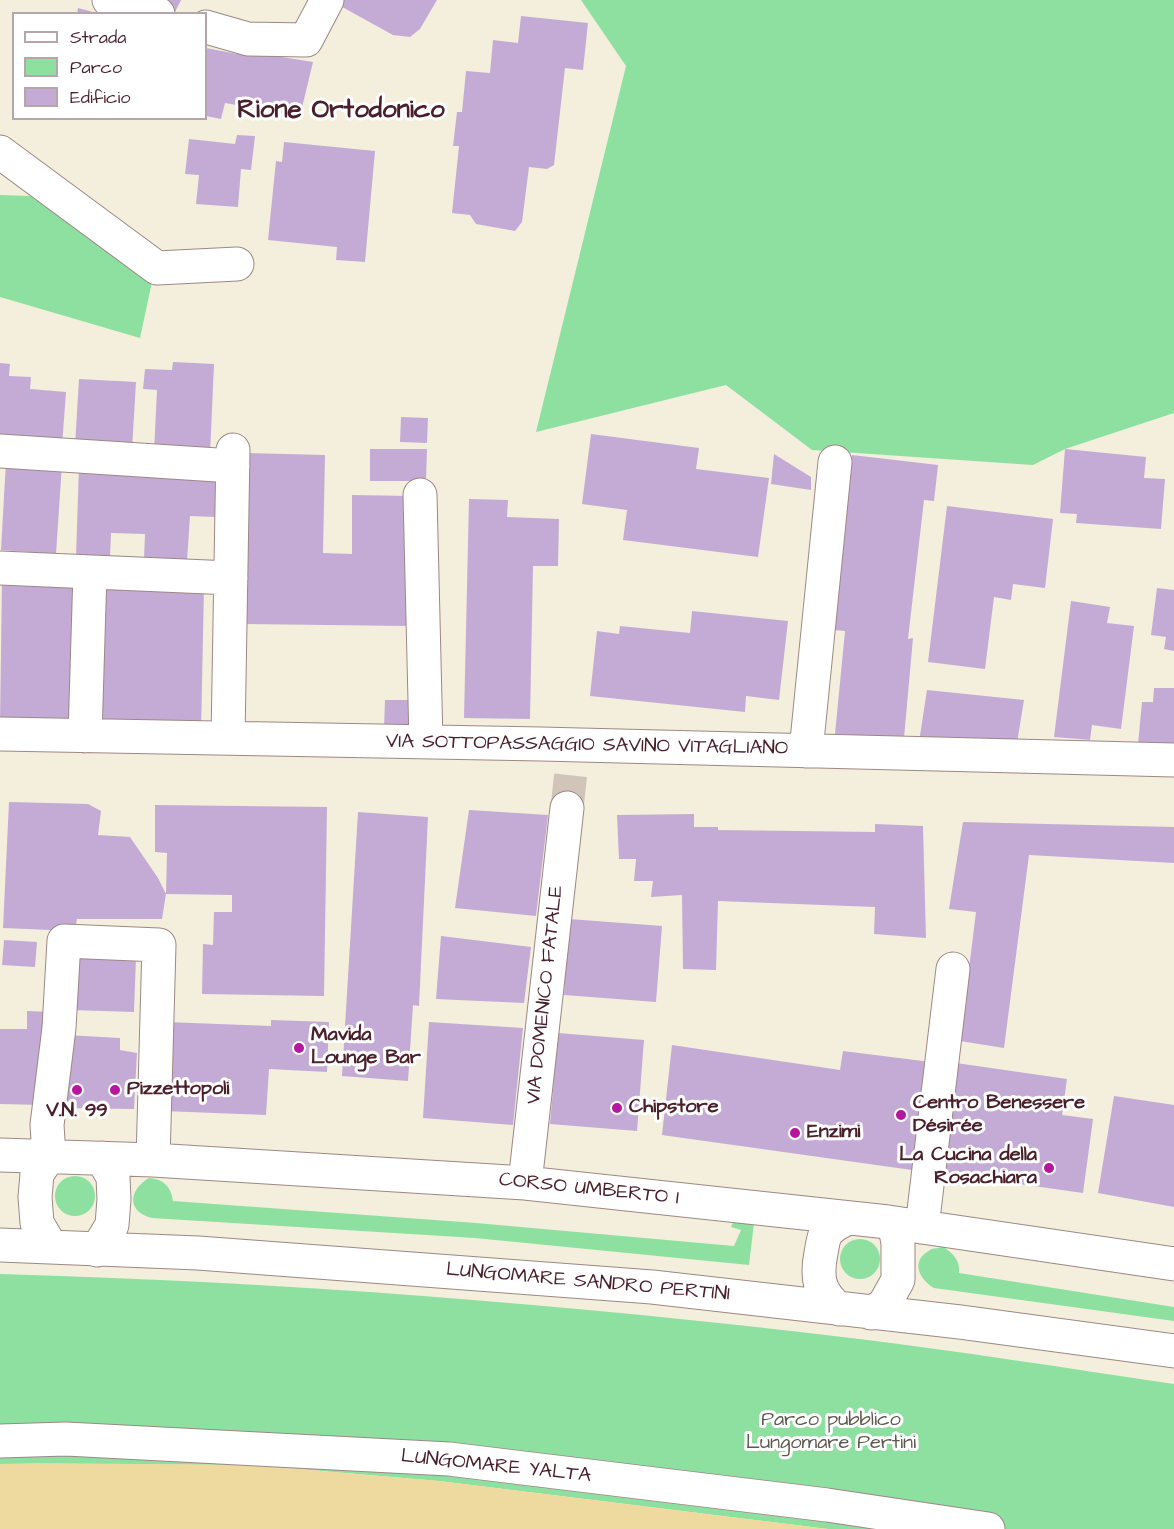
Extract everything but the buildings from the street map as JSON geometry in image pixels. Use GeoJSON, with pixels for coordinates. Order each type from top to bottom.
{"type":"FeatureCollection","features":[{"type":"Feature","properties":{"kind":"street"},"geometry":{"type":"LineString","coordinates":[[109,0],[151,12]]}},
{"type":"Feature","properties":{"kind":"street"},"geometry":{"type":"LineString","coordinates":[[207,27],[248,39],[306,40],[327,0]]}},
{"type":"Feature","properties":{"kind":"street"},"geometry":{"type":"LineString","coordinates":[[0,152],[157,268],[237,264]]}},
{"type":"Feature","properties":{"kind":"street"},"geometry":{"type":"LineString","coordinates":[[0,451],[233,458],[228,738]]}},
{"type":"Feature","properties":{"kind":"street"},"geometry":{"type":"LineString","coordinates":[[806,751],[835,462]]}},
{"type":"Feature","properties":{"kind":"street"},"geometry":{"type":"LineString","coordinates":[[420,495],[426,742]]}},
{"type":"Feature","properties":{"kind":"street"},"geometry":{"type":"LineString","coordinates":[[0,568],[231,578]]}},
{"type":"Feature","properties":{"kind":"street"},"geometry":{"type":"LineString","coordinates":[[85,736],[90,572]]}},
{"type":"Feature","properties":{"kind":"street","name":"VIA SOTTOPASSAGGIO SAVINO VITAGLIANO"},"geometry":{"type":"LineString","coordinates":[[0,734],[426,742],[573,749],[806,751],[1174,760]]}},
{"type":"Feature","properties":{"kind":"street","name":"VIA DOMENICO FATALE"},"geometry":{"type":"LineString","coordinates":[[525,1183],[567,808]]}},
{"type":"Feature","properties":{"kind":"street"},"geometry":{"type":"LineString","coordinates":[[51,1247],[37,1223],[35,1197],[37,1174],[48,1156],[47,1125],[59,1028],[64,941],[159,945],[153,1160]]}},
{"type":"Feature","properties":{"kind":"street"},"geometry":{"type":"LineString","coordinates":[[922,1227],[953,969]]}},
{"type":"Feature","properties":{"kind":"street","name":"CORSO UMBERTO I"},"geometry":{"type":"LineString","coordinates":[[0,1155],[153,1160],[525,1183],[888,1222],[1174,1264]]}},
{"type":"Feature","properties":{"kind":"street"},"geometry":{"type":"LineString","coordinates":[[96,1250],[112,1225],[114,1199],[113,1177],[102,1158]]}},
{"type":"Feature","properties":{"kind":"street"},"geometry":{"type":"LineString","coordinates":[[848,1218],[834,1225],[825,1235],[819,1278],[828,1300],[855,1311],[884,1305],[898,1280],[898,1243],[896,1233],[888,1222]]}},
{"type":"Feature","properties":{"kind":"street","name":"LUNGOMARE SANDRO PERTINI"},"geometry":{"type":"LineString","coordinates":[[0,1245],[198,1253],[546,1278],[750,1297],[1174,1351]]}},
{"type":"Feature","properties":{"kind":"street","name":"LUNGOMARE YALTA"},"geometry":{"type":"LineString","coordinates":[[0,1441],[66,1440],[449,1459],[827,1505],[988,1529]]}},
{"type":"Feature","properties":{"kind":"green space"},"geometry":{"type":"Polygon","coordinates":[[[581,0],[1174,0],[1174,413],[1065,449],[1033,465],[812,450],[726,385],[536,432],[626,66],[581,0]]]}},
{"type":"Feature","properties":{"kind":"green space"},"geometry":{"type":"Polygon","coordinates":[[[0,195],[30,196],[153,277],[140,338],[0,297],[0,195]]]}},
{"type":"Feature","properties":{"kind":"green space"},"geometry":{"type":"Polygon","coordinates":[[[75,1176],[83,1177],[89,1182],[94,1188],[94,1204],[89,1210],[83,1215],[75,1216],[67,1215],[61,1210],[56,1204],[55,1196],[56,1188],[61,1182],[67,1177],[75,1176]]]}},
{"type":"Feature","properties":{"kind":"green space"},"geometry":{"type":"Polygon","coordinates":[[[149,1178],[159,1180],[166,1185],[173,1201],[476,1223],[734,1246],[741,1230],[731,1227],[734,1220],[754,1223],[749,1265],[475,1238],[152,1218],[138,1211],[133,1200],[137,1188],[149,1178]]]}},
{"type":"Feature","properties":{"kind":"green space"},"geometry":{"type":"Polygon","coordinates":[[[860,1239],[868,1240],[874,1245],[879,1251],[879,1267],[874,1273],[868,1278],[860,1279],[852,1278],[846,1273],[841,1267],[840,1259],[841,1251],[846,1245],[852,1240],[860,1239]]]}},
{"type":"Feature","properties":{"kind":"green space"},"geometry":{"type":"Polygon","coordinates":[[[944,1247],[956,1258],[959,1273],[1174,1307],[1174,1321],[934,1288],[921,1275],[920,1259],[930,1250],[944,1247]]]}},
{"type":"Feature","properties":{"kind":"green space","name":"Parco pubblico Lungomare Pertini"},"geometry":{"type":"Polygon","coordinates":[[[0,1274],[320,1289],[533,1305],[891,1343],[1174,1384],[1174,1529],[828,1529],[439,1481],[251,1465],[0,1464],[0,1274]]]}},
{"type":"Feature","properties":{"kind":"sand"},"geometry":{"type":"Polygon","coordinates":[[[0,1464],[251,1465],[439,1481],[828,1529],[0,1529],[0,1464]]]}},
{"type":"Feature","properties":{"kind":"tunnel"},"geometry":{"type":"LineString","coordinates":[[567,808],[573,753]]}},
{"type":"Feature","properties":{"kind":"place","name":"Mavida Lounge Bar"},"geometry":{"type":"Point","coordinates":[299,1048]}},
{"type":"Feature","properties":{"kind":"place","name":"V.N. 99"},"geometry":{"type":"Point","coordinates":[77,1090]}},
{"type":"Feature","properties":{"kind":"place","name":"Pizzettopoli"},"geometry":{"type":"Point","coordinates":[115,1090]}},
{"type":"Feature","properties":{"kind":"place","name":"Chipstore"},"geometry":{"type":"Point","coordinates":[617,1108]}},
{"type":"Feature","properties":{"kind":"place","name":"Centro Benessere Désirée"},"geometry":{"type":"Point","coordinates":[901,1115]}},
{"type":"Feature","properties":{"kind":"place","name":"Enzimi"},"geometry":{"type":"Point","coordinates":[795,1133]}},
{"type":"Feature","properties":{"kind":"place","name":"La Cucina della Rosachiara"},"geometry":{"type":"Point","coordinates":[1049,1168]}},
{"type":"Feature","properties":{"kind":"district","name":"Rione Ortodonico"},"geometry":{"type":"Point","coordinates":[341,112]}}]}
